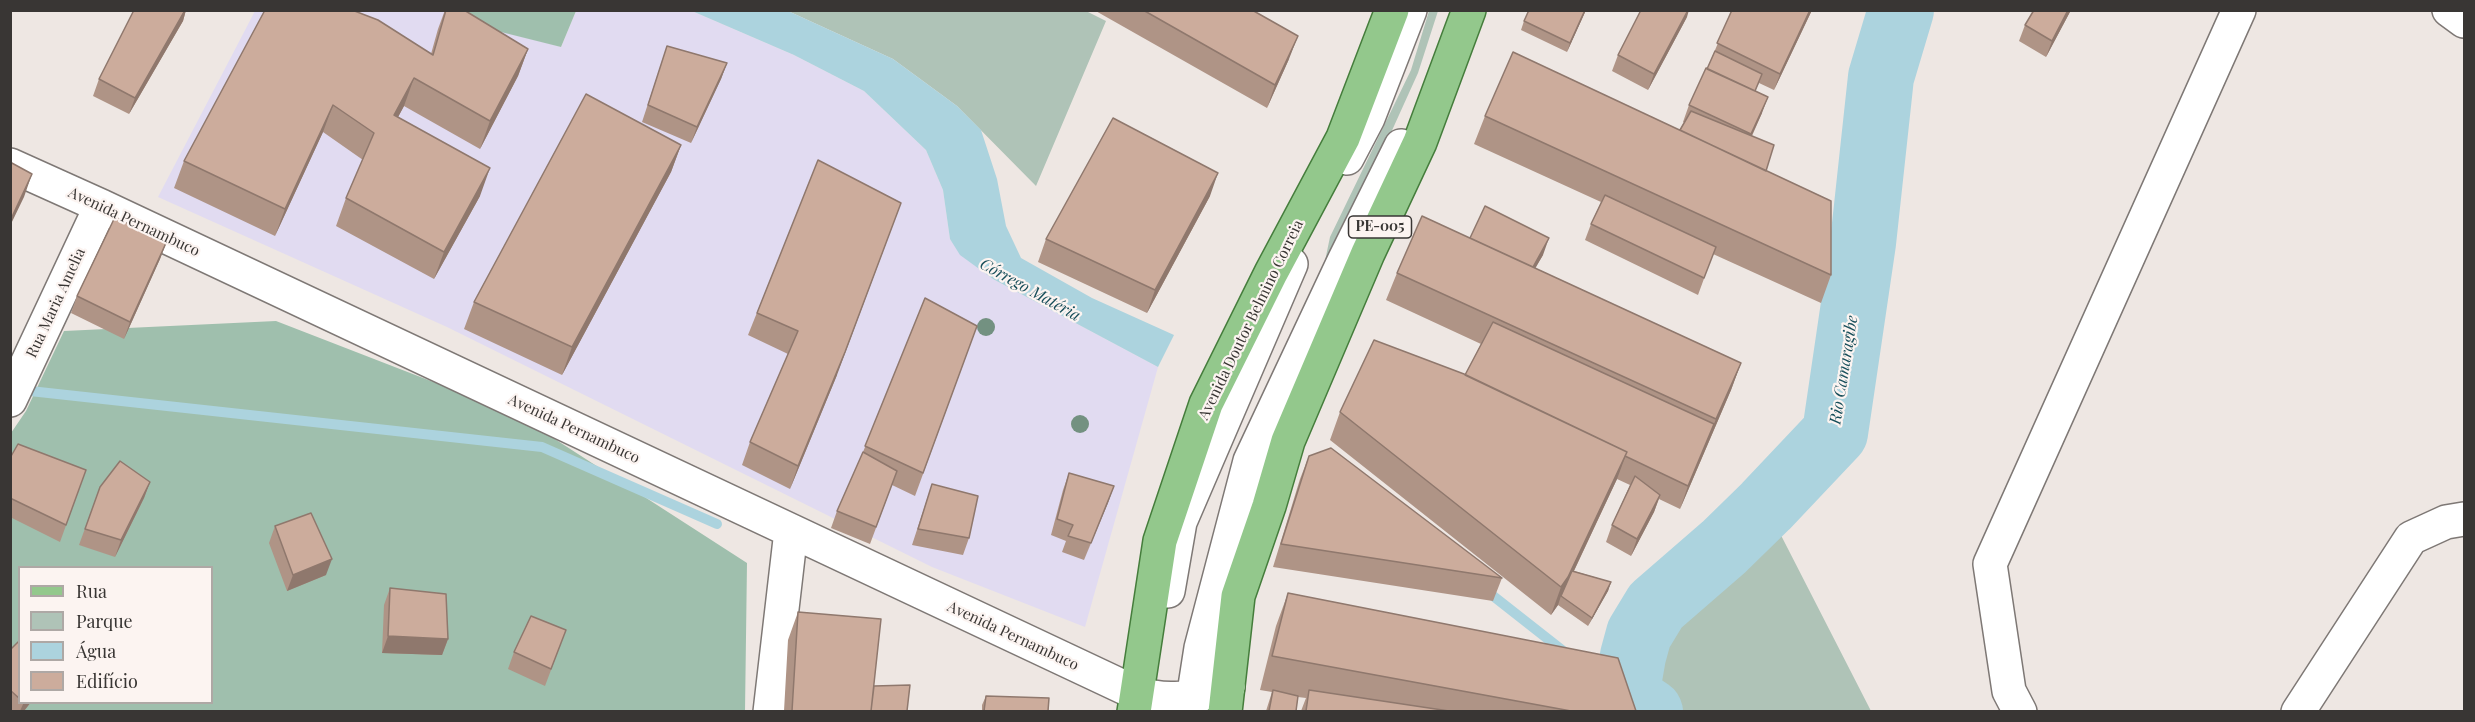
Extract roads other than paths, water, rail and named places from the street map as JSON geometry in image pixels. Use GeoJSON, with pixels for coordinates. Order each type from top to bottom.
{"type":"FeatureCollection","features":[{"type":"Feature","properties":{"kind":"main road","name":"Avenida Doutor Belmino Correia"},"geometry":{"type":"LineString","coordinates":[[1142,703],[1160,541],[1206,404],[1271,273],[1343,138],[1392,10]]}},
{"type":"Feature","properties":{"kind":"main road","name":"PE-005"},"geometry":{"type":"LineString","coordinates":[[1226,699],[1238,596],[1269,506],[1288,441],[1368,253],[1420,141],[1469,10]]}},
{"type":"Feature","properties":{"kind":"street"},"geometry":{"type":"LineString","coordinates":[[1142,703],[1180,522],[1292,263],[1368,118],[1410,10]]}},
{"type":"Feature","properties":{"kind":"street"},"geometry":{"type":"LineString","coordinates":[[1192,704],[1201,648],[1250,461],[1344,261],[1407,134],[1454,10]]}},
{"type":"Feature","properties":{"kind":"street"},"geometry":{"type":"LineString","coordinates":[[2020,711],[2009,691],[1990,564],[2239,10]]}},
{"type":"Feature","properties":{"kind":"street"},"geometry":{"type":"LineString","coordinates":[[2449,10],[2464,21]]}},
{"type":"Feature","properties":{"kind":"street","name":"Avenida Pernambuco"},"geometry":{"type":"LineString","coordinates":[[10,165],[791,531],[1142,703],[1178,700],[1192,704],[1226,699]]}},
{"type":"Feature","properties":{"kind":"street","name":"Rua Maria Amelia"},"geometry":{"type":"LineString","coordinates":[[10,400],[101,206]]}},
{"type":"Feature","properties":{"kind":"street"},"geometry":{"type":"LineString","coordinates":[[2298,711],[2411,538],[2446,522],[2464,519]]}},
{"type":"Feature","properties":{"kind":"street"},"geometry":{"type":"LineString","coordinates":[[770,711],[791,531]]}},
{"type":"Feature","properties":{"kind":"water"},"geometry":{"type":"Polygon","coordinates":[[[692,11],[788,11],[893,59],[957,106],[981,130],[997,179],[1006,226],[1021,258],[1092,298],[1174,335],[1158,367],[993,279],[960,255],[950,239],[943,190],[926,150],[864,91],[794,55],[692,11]]]}},
{"type":"Feature","properties":{"kind":"waterway","name":"Rio Camaragibe"},"geometry":{"type":"LineString","coordinates":[[1650,712],[1626,696],[1639,634],[1656,606],[1724,547],[1835,433],[1863,243],[1881,77],[1901,10]]}},
{"type":"Feature","properties":{"kind":"waterway"},"geometry":{"type":"LineString","coordinates":[[30,391],[542,447],[717,524]]}},
{"type":"Feature","properties":{"kind":"waterway","name":"Córrego Matéria"},"geometry":{"type":"LineString","coordinates":[[1483,588],[1567,654]]}}]}
